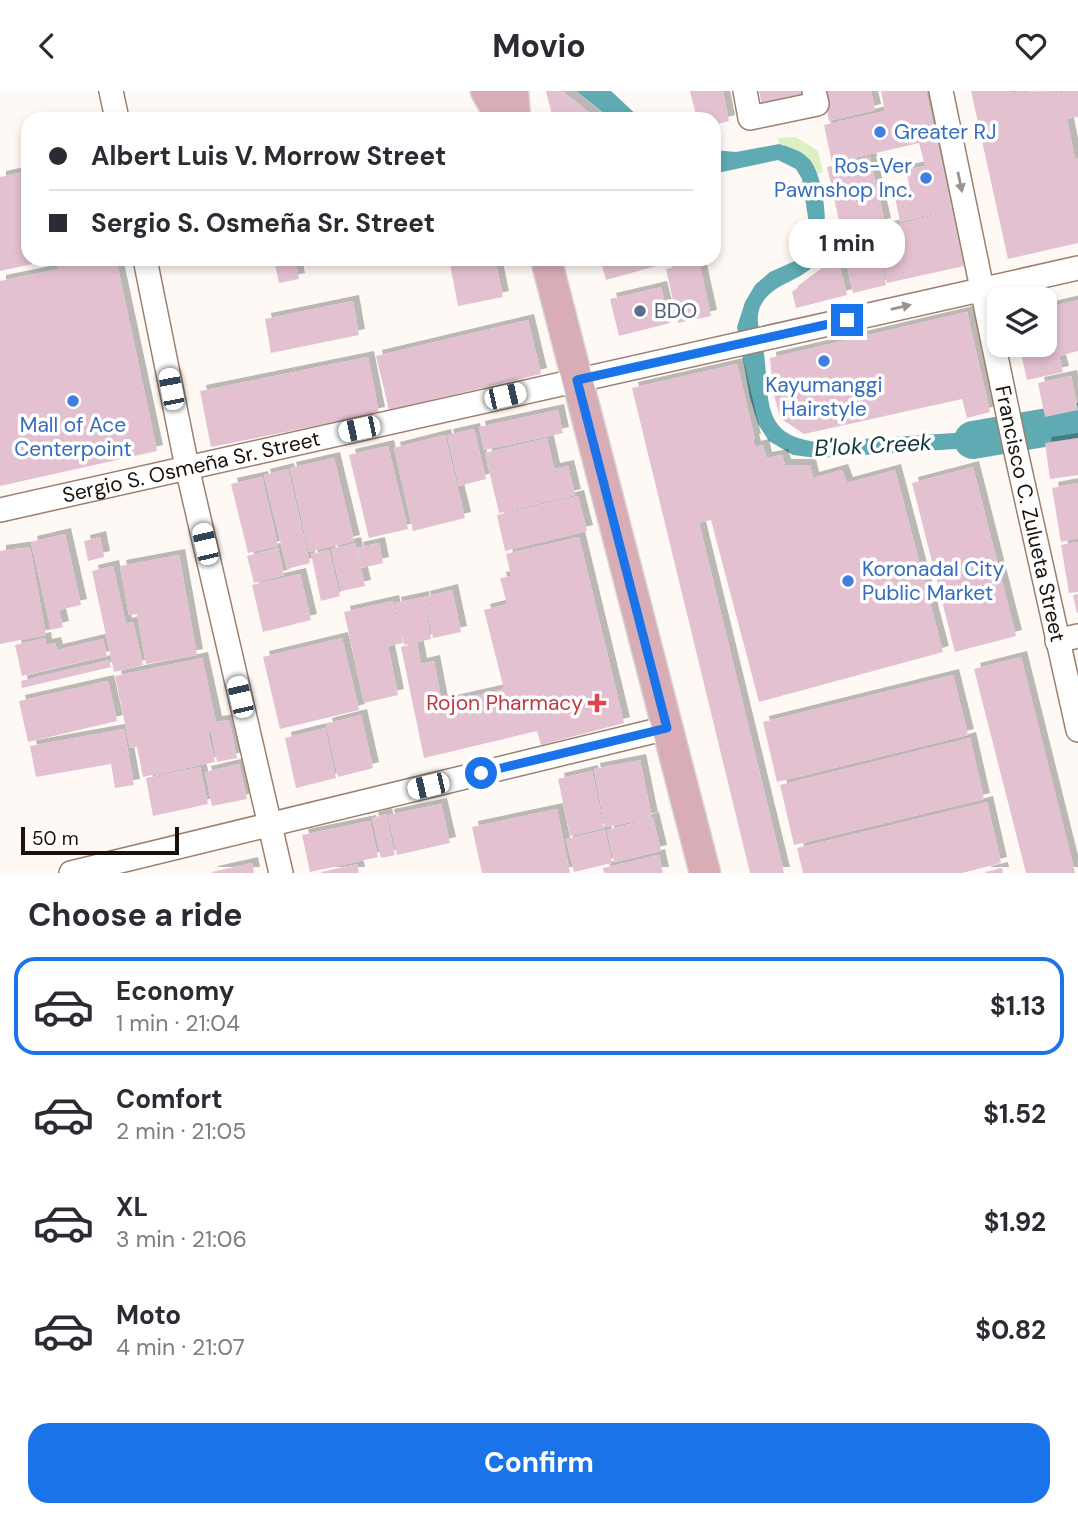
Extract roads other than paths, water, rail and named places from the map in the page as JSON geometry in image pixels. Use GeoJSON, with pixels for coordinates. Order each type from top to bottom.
{"type":"FeatureCollection","features":[{"type":"Feature","properties":{"kind":"main road"},"geometry":{"type":"LineString","coordinates":[[486,91],[498,112]]}},
{"type":"Feature","properties":{"kind":"main road"},"geometry":{"type":"LineString","coordinates":[[513,91],[514,112]]}},
{"type":"Feature","properties":{"kind":"main road"},"geometry":{"type":"LineString","coordinates":[[548,266],[705,873]]}},
{"type":"Feature","properties":{"kind":"street"},"geometry":{"type":"LineString","coordinates":[[111,91],[116,112]]}},
{"type":"Feature","properties":{"kind":"street"},"geometry":{"type":"LineString","coordinates":[[745,91],[750,117],[817,104],[814,91]]}},
{"type":"Feature","properties":{"kind":"street","name":"Francisco C. Zulueta Street"},"geometry":{"type":"LineString","coordinates":[[941,91],[1012,432],[1067,639],[1078,730]]}},
{"type":"Feature","properties":{"kind":"street"},"geometry":{"type":"LineString","coordinates":[[146,266],[187,467],[281,873]]}},
{"type":"Feature","properties":{"kind":"street","name":"Sergio S. Osmeña Sr. Street"},"geometry":{"type":"LineString","coordinates":[[0,510],[1078,268]]}},
{"type":"Feature","properties":{"kind":"street"},"geometry":{"type":"LineString","coordinates":[[71,873],[667,728]]}},
{"type":"Feature","properties":{"kind":"water"},"geometry":{"type":"Polygon","coordinates":[[[576,91],[611,91],[634,112],[602,112],[576,91]]]}},
{"type":"Feature","properties":{"kind":"water"},"geometry":{"type":"Polygon","coordinates":[[[779,144],[794,149],[808,158],[814,166],[822,192],[825,224],[822,251],[818,260],[812,268],[765,298],[758,313],[768,400],[777,423],[786,432],[817,442],[984,431],[1008,427],[1011,443],[817,458],[793,455],[769,441],[758,424],[750,398],[737,327],[745,302],[755,285],[770,272],[797,260],[809,242],[810,230],[802,179],[796,169],[778,160],[721,172],[721,151],[736,152],[779,144]]]}},
{"type":"Feature","properties":{"kind":"waterway","name":"B'lok Creek"},"geometry":{"type":"LineString","coordinates":[[973,440],[1078,422]]}},
{"type":"Feature","properties":{"kind":"place","name":"Greater RJ"},"geometry":{"type":"Point","coordinates":[880,132]}},
{"type":"Feature","properties":{"kind":"place","name":"Ros-Ver Pawnshop Inc."},"geometry":{"type":"Point","coordinates":[926,178]}},
{"type":"Feature","properties":{"kind":"place","name":"BDO"},"geometry":{"type":"Point","coordinates":[640,311]}},
{"type":"Feature","properties":{"kind":"place","name":"Kayumanggi Hairstyle"},"geometry":{"type":"Point","coordinates":[824,361]}},
{"type":"Feature","properties":{"kind":"place","name":"Mall of Ace Centerpoint"},"geometry":{"type":"Point","coordinates":[73,401]}},
{"type":"Feature","properties":{"kind":"place","name":"Koronadal City Public Market"},"geometry":{"type":"Point","coordinates":[848,581]}},
{"type":"Feature","properties":{"kind":"place","name":"Rojon Pharmacy"},"geometry":{"type":"Point","coordinates":[597,703]}}]}
